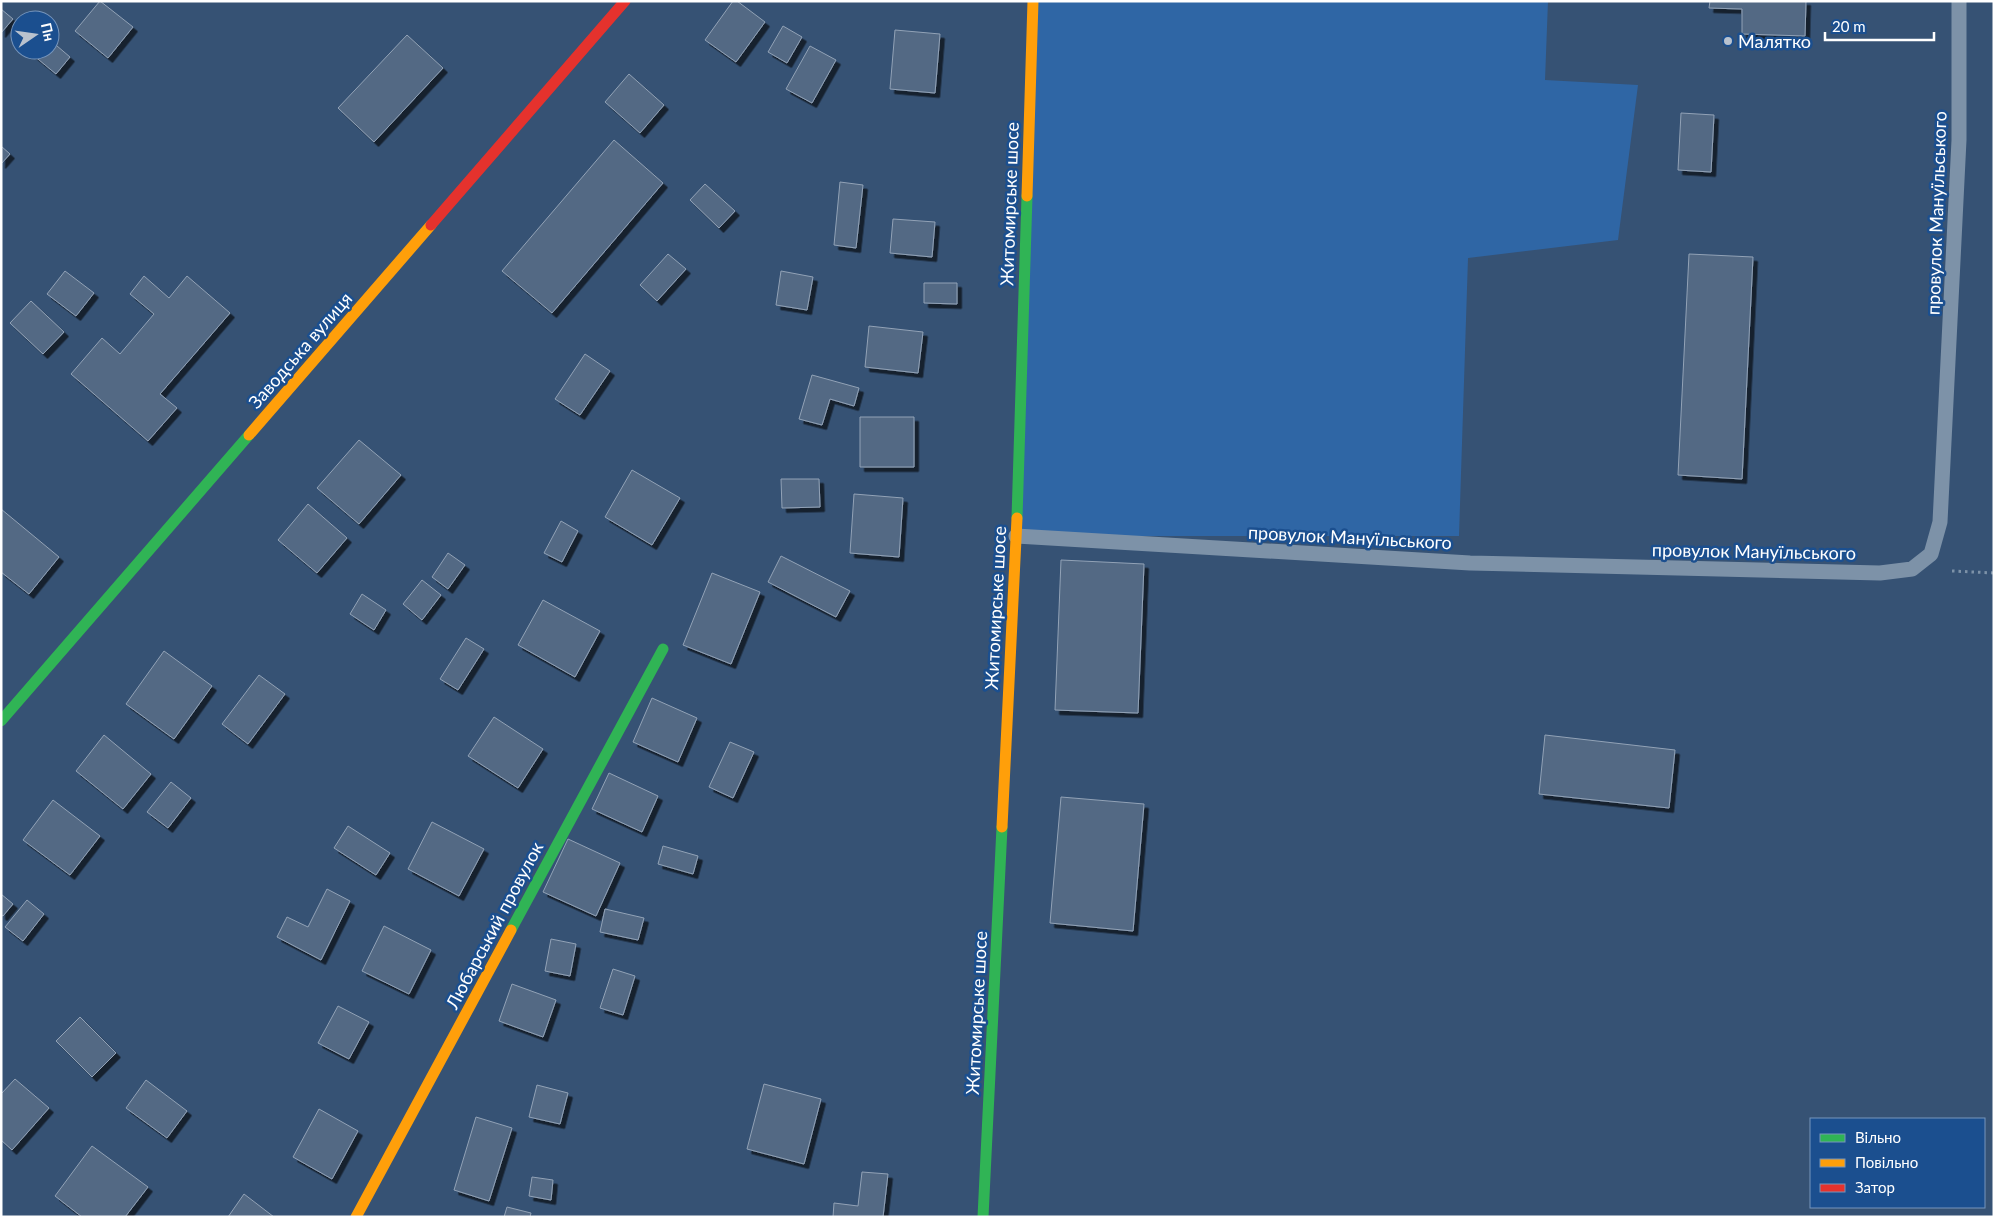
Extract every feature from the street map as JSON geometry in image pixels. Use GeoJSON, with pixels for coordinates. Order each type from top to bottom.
{"type":"FeatureCollection","features":[{"type":"Feature","properties":{"kind":"street","name":"Заводська вулиця"},"geometry":{"type":"LineString","coordinates":[[1,721],[625,1]]}},
{"type":"Feature","properties":{"kind":"street","name":"Житомирське шосе"},"geometry":{"type":"LineString","coordinates":[[983,1217],[1016,536],[1033,1]]}},
{"type":"Feature","properties":{"kind":"street","name":"Любарський провулок"},"geometry":{"type":"LineString","coordinates":[[356,1217],[664,649]]}},
{"type":"Feature","properties":{"kind":"lane","name":"провулок Мануїльського"},"geometry":{"type":"LineString","coordinates":[[1016,536],[1470,563],[1880,573],[1912,569],[1931,554],[1940,522],[1960,140],[1959,1]]}},
{"type":"Feature","properties":{"kind":"shaded area"},"geometry":{"type":"Polygon","coordinates":[[[1033,1],[1548,1],[1545,80],[1638,85],[1618,240],[1468,258],[1459,536],[1016,536],[1033,1]]]}},
{"type":"Feature","properties":{"kind":"building"},"geometry":{"type":"Polygon","coordinates":[[[100,1],[133,27],[108,58],[75,31],[100,1]]]}},
{"type":"Feature","properties":{"kind":"building"},"geometry":{"type":"Polygon","coordinates":[[[733,1],[737,1],[765,22],[736,62],[705,40],[733,1]]]}},
{"type":"Feature","properties":{"kind":"building"},"geometry":{"type":"Polygon","coordinates":[[[1710,1],[1806,1],[1805,36],[1742,34],[1742,9],[1709,8],[1710,1]]]}},
{"type":"Feature","properties":{"kind":"building"},"geometry":{"type":"Polygon","coordinates":[[[1,9],[10,16],[10,22],[1,33],[1,9]]]}},
{"type":"Feature","properties":{"kind":"building"},"geometry":{"type":"Polygon","coordinates":[[[783,26],[802,37],[787,63],[768,52],[783,26]]]}},
{"type":"Feature","properties":{"kind":"building"},"geometry":{"type":"Polygon","coordinates":[[[895,30],[940,34],[935,93],[890,89],[895,30]]]}},
{"type":"Feature","properties":{"kind":"building"},"geometry":{"type":"Polygon","coordinates":[[[407,35],[443,68],[374,142],[338,108],[407,35]]]}},
{"type":"Feature","properties":{"kind":"building"},"geometry":{"type":"Polygon","coordinates":[[[810,46],[836,60],[812,103],[786,89],[810,46]]]}},
{"type":"Feature","properties":{"kind":"building"},"geometry":{"type":"Polygon","coordinates":[[[60,48],[70,57],[56,74],[39,60],[60,60],[60,48]]]}},
{"type":"Feature","properties":{"kind":"building"},"geometry":{"type":"Polygon","coordinates":[[[629,74],[664,105],[640,133],[605,102],[629,74]]]}},
{"type":"Feature","properties":{"kind":"building"},"geometry":{"type":"Polygon","coordinates":[[[1681,113],[1714,115],[1711,172],[1678,170],[1681,113]]]}},
{"type":"Feature","properties":{"kind":"building"},"geometry":{"type":"Polygon","coordinates":[[[614,140],[663,183],[552,313],[502,271],[614,140]]]}},
{"type":"Feature","properties":{"kind":"building"},"geometry":{"type":"Polygon","coordinates":[[[1,146],[10,154],[1,164],[1,146]]]}},
{"type":"Feature","properties":{"kind":"building"},"geometry":{"type":"Polygon","coordinates":[[[840,182],[863,185],[856,248],[834,245],[840,182]]]}},
{"type":"Feature","properties":{"kind":"building"},"geometry":{"type":"Polygon","coordinates":[[[705,184],[735,211],[719,228],[690,200],[705,184]]]}},
{"type":"Feature","properties":{"kind":"building"},"geometry":{"type":"Polygon","coordinates":[[[893,219],[935,222],[932,257],[890,253],[893,219]]]}},
{"type":"Feature","properties":{"kind":"building"},"geometry":{"type":"Polygon","coordinates":[[[668,254],[686,269],[657,301],[640,285],[668,254]]]}},
{"type":"Feature","properties":{"kind":"building"},"geometry":{"type":"Polygon","coordinates":[[[1689,254],[1753,257],[1742,479],[1678,475],[1689,254]]]}},
{"type":"Feature","properties":{"kind":"building"},"geometry":{"type":"Polygon","coordinates":[[[65,271],[94,293],[76,316],[47,294],[65,271]]]}},
{"type":"Feature","properties":{"kind":"building"},"geometry":{"type":"Polygon","coordinates":[[[781,271],[813,277],[807,310],[776,305],[781,271]]]}},
{"type":"Feature","properties":{"kind":"building"},"geometry":{"type":"Polygon","coordinates":[[[144,276],[169,298],[187,276],[230,313],[160,394],[177,408],[148,441],[71,374],[102,338],[120,354],[154,314],[130,294],[144,276]]]}},
{"type":"Feature","properties":{"kind":"building"},"geometry":{"type":"Polygon","coordinates":[[[924,283],[957,283],[957,304],[924,303],[924,283]]]}},
{"type":"Feature","properties":{"kind":"building"},"geometry":{"type":"Polygon","coordinates":[[[31,301],[64,332],[43,354],[10,323],[31,301]]]}},
{"type":"Feature","properties":{"kind":"building"},"geometry":{"type":"Polygon","coordinates":[[[869,326],[923,332],[918,373],[865,367],[869,326]]]}},
{"type":"Feature","properties":{"kind":"building"},"geometry":{"type":"Polygon","coordinates":[[[585,354],[610,371],[580,415],[555,399],[585,354]]]}},
{"type":"Feature","properties":{"kind":"building"},"geometry":{"type":"Polygon","coordinates":[[[812,375],[859,388],[854,406],[830,399],[822,425],[799,419],[812,375]]]}},
{"type":"Feature","properties":{"kind":"building"},"geometry":{"type":"Polygon","coordinates":[[[860,417],[914,417],[914,467],[860,467],[860,417]]]}},
{"type":"Feature","properties":{"kind":"building"},"geometry":{"type":"Polygon","coordinates":[[[359,440],[401,475],[359,524],[317,488],[359,440]]]}},
{"type":"Feature","properties":{"kind":"building"},"geometry":{"type":"Polygon","coordinates":[[[632,470],[680,498],[652,545],[605,517],[632,470]]]}},
{"type":"Feature","properties":{"kind":"building"},"geometry":{"type":"Polygon","coordinates":[[[781,479],[819,479],[820,507],[782,508],[781,479]]]}},
{"type":"Feature","properties":{"kind":"building"},"geometry":{"type":"Polygon","coordinates":[[[854,494],[903,498],[899,557],[850,553],[854,494]]]}},
{"type":"Feature","properties":{"kind":"building"},"geometry":{"type":"Polygon","coordinates":[[[308,504],[347,538],[317,573],[278,540],[308,504]]]}},
{"type":"Feature","properties":{"kind":"building"},"geometry":{"type":"Polygon","coordinates":[[[1,509],[59,557],[29,594],[1,572],[1,509]]]}},
{"type":"Feature","properties":{"kind":"building"},"geometry":{"type":"Polygon","coordinates":[[[561,521],[578,531],[562,562],[544,553],[561,521]]]}},
{"type":"Feature","properties":{"kind":"building"},"geometry":{"type":"Polygon","coordinates":[[[448,553],[465,565],[448,589],[432,577],[448,553]]]}},
{"type":"Feature","properties":{"kind":"building"},"geometry":{"type":"Polygon","coordinates":[[[781,556],[850,591],[836,617],[768,582],[781,556]]]}},
{"type":"Feature","properties":{"kind":"building"},"geometry":{"type":"Polygon","coordinates":[[[1061,560],[1144,564],[1138,713],[1055,710],[1061,560]]]}},
{"type":"Feature","properties":{"kind":"building"},"geometry":{"type":"Polygon","coordinates":[[[712,573],[760,592],[731,664],[683,645],[712,573]]]}},
{"type":"Feature","properties":{"kind":"building"},"geometry":{"type":"Polygon","coordinates":[[[422,580],[441,595],[422,620],[403,604],[422,580]]]}},
{"type":"Feature","properties":{"kind":"building"},"geometry":{"type":"Polygon","coordinates":[[[362,594],[386,610],[374,630],[350,614],[362,594]]]}},
{"type":"Feature","properties":{"kind":"building"},"geometry":{"type":"Polygon","coordinates":[[[543,600],[600,631],[575,677],[518,645],[543,600]]]}},
{"type":"Feature","properties":{"kind":"building"},"geometry":{"type":"Polygon","coordinates":[[[466,638],[484,649],[458,690],[440,679],[466,638]]]}},
{"type":"Feature","properties":{"kind":"building"},"geometry":{"type":"Polygon","coordinates":[[[164,651],[212,686],[174,739],[126,704],[164,651]]]}},
{"type":"Feature","properties":{"kind":"building"},"geometry":{"type":"Polygon","coordinates":[[[259,675],[285,694],[248,744],[222,724],[259,675]]]}},
{"type":"Feature","properties":{"kind":"building"},"geometry":{"type":"Polygon","coordinates":[[[652,698],[697,718],[678,762],[633,742],[652,698]]]}},
{"type":"Feature","properties":{"kind":"building"},"geometry":{"type":"Polygon","coordinates":[[[494,717],[543,749],[518,788],[468,756],[494,717]]]}},
{"type":"Feature","properties":{"kind":"building"},"geometry":{"type":"Polygon","coordinates":[[[104,735],[151,774],[123,809],[76,771],[104,735]]]}},
{"type":"Feature","properties":{"kind":"building"},"geometry":{"type":"Polygon","coordinates":[[[1545,735],[1675,750],[1669,808],[1539,794],[1545,735]]]}},
{"type":"Feature","properties":{"kind":"building"},"geometry":{"type":"Polygon","coordinates":[[[730,742],[754,752],[733,798],[709,787],[730,742]]]}},
{"type":"Feature","properties":{"kind":"building"},"geometry":{"type":"Polygon","coordinates":[[[609,773],[658,796],[642,832],[592,809],[609,773]]]}},
{"type":"Feature","properties":{"kind":"building"},"geometry":{"type":"Polygon","coordinates":[[[171,782],[191,798],[168,828],[147,812],[171,782]]]}},
{"type":"Feature","properties":{"kind":"building"},"geometry":{"type":"Polygon","coordinates":[[[1061,797],[1144,804],[1133,931],[1050,923],[1061,797]]]}},
{"type":"Feature","properties":{"kind":"building"},"geometry":{"type":"Polygon","coordinates":[[[53,800],[100,836],[70,875],[23,840],[53,800]]]}},
{"type":"Feature","properties":{"kind":"building"},"geometry":{"type":"Polygon","coordinates":[[[432,822],[484,849],[459,896],[408,869],[432,822]]]}},
{"type":"Feature","properties":{"kind":"building"},"geometry":{"type":"Polygon","coordinates":[[[348,826],[390,853],[376,875],[334,848],[348,826]]]}},
{"type":"Feature","properties":{"kind":"building"},"geometry":{"type":"Polygon","coordinates":[[[568,839],[620,863],[596,916],[543,892],[568,839]]]}},
{"type":"Feature","properties":{"kind":"building"},"geometry":{"type":"Polygon","coordinates":[[[663,846],[698,856],[693,874],[658,864],[663,846]]]}},
{"type":"Feature","properties":{"kind":"building"},"geometry":{"type":"Polygon","coordinates":[[[327,889],[350,901],[321,960],[277,937],[287,917],[308,927],[327,889]]]}},
{"type":"Feature","properties":{"kind":"building"},"geometry":{"type":"Polygon","coordinates":[[[1,894],[13,904],[3,916],[1,915],[1,894]]]}},
{"type":"Feature","properties":{"kind":"building"},"geometry":{"type":"Polygon","coordinates":[[[27,900],[44,914],[23,941],[5,927],[27,900]]]}},
{"type":"Feature","properties":{"kind":"building"},"geometry":{"type":"Polygon","coordinates":[[[605,909],[644,918],[638,940],[600,932],[605,909]]]}},
{"type":"Feature","properties":{"kind":"building"},"geometry":{"type":"Polygon","coordinates":[[[384,926],[431,950],[409,994],[362,971],[384,926]]]}},
{"type":"Feature","properties":{"kind":"building"},"geometry":{"type":"Polygon","coordinates":[[[551,939],[576,944],[570,976],[545,971],[551,939]]]}},
{"type":"Feature","properties":{"kind":"building"},"geometry":{"type":"Polygon","coordinates":[[[613,969],[635,976],[623,1015],[600,1008],[613,969]]]}},
{"type":"Feature","properties":{"kind":"building"},"geometry":{"type":"Polygon","coordinates":[[[512,984],[556,1000],[543,1037],[499,1021],[512,984]]]}},
{"type":"Feature","properties":{"kind":"building"},"geometry":{"type":"Polygon","coordinates":[[[338,1006],[369,1022],[349,1059],[318,1043],[338,1006]]]}},
{"type":"Feature","properties":{"kind":"building"},"geometry":{"type":"Polygon","coordinates":[[[80,1017],[116,1053],[92,1077],[56,1041],[80,1017]]]}},
{"type":"Feature","properties":{"kind":"building"},"geometry":{"type":"Polygon","coordinates":[[[15,1079],[49,1108],[12,1150],[1,1140],[1,1094],[15,1079]]]}},
{"type":"Feature","properties":{"kind":"building"},"geometry":{"type":"Polygon","coordinates":[[[146,1080],[187,1111],[167,1138],[126,1108],[146,1080]]]}},
{"type":"Feature","properties":{"kind":"building"},"geometry":{"type":"Polygon","coordinates":[[[764,1084],[821,1099],[804,1164],[747,1149],[764,1084]]]}},
{"type":"Feature","properties":{"kind":"building"},"geometry":{"type":"Polygon","coordinates":[[[537,1085],[568,1093],[560,1124],[529,1117],[537,1085]]]}},
{"type":"Feature","properties":{"kind":"building"},"geometry":{"type":"Polygon","coordinates":[[[319,1109],[358,1131],[332,1179],[293,1157],[319,1109]]]}},
{"type":"Feature","properties":{"kind":"building"},"geometry":{"type":"Polygon","coordinates":[[[476,1117],[512,1128],[489,1201],[454,1190],[476,1117]]]}},
{"type":"Feature","properties":{"kind":"building"},"geometry":{"type":"Polygon","coordinates":[[[92,1146],[148,1187],[125,1217],[82,1217],[55,1196],[92,1146]]]}},
{"type":"Feature","properties":{"kind":"building"},"geometry":{"type":"Polygon","coordinates":[[[862,1172],[888,1174],[883,1217],[833,1217],[834,1203],[858,1206],[862,1172]]]}},
{"type":"Feature","properties":{"kind":"building"},"geometry":{"type":"Polygon","coordinates":[[[532,1177],[553,1180],[551,1200],[529,1196],[532,1177]]]}},
{"type":"Feature","properties":{"kind":"building"},"geometry":{"type":"Polygon","coordinates":[[[244,1194],[274,1217],[228,1217],[244,1194]]]}},
{"type":"Feature","properties":{"kind":"building"},"geometry":{"type":"Polygon","coordinates":[[[507,1207],[531,1213],[530,1217],[504,1217],[507,1207]]]}},
{"type":"Feature","properties":{"kind":"traffic: fast"},"geometry":{"type":"LineString","coordinates":[[1017,518],[1027,196]]}},
{"type":"Feature","properties":{"kind":"traffic: fast"},"geometry":{"type":"LineString","coordinates":[[1,721],[249,435]]}},
{"type":"Feature","properties":{"kind":"traffic: fast"},"geometry":{"type":"LineString","coordinates":[[511,930],[663,649]]}},
{"type":"Feature","properties":{"kind":"traffic: fast"},"geometry":{"type":"LineString","coordinates":[[983,1217],[1002,827]]}},
{"type":"Feature","properties":{"kind":"traffic: slow"},"geometry":{"type":"LineString","coordinates":[[1027,196],[1033,1]]}},
{"type":"Feature","properties":{"kind":"traffic: slow"},"geometry":{"type":"LineString","coordinates":[[249,435],[431,225]]}},
{"type":"Feature","properties":{"kind":"traffic: slow"},"geometry":{"type":"LineString","coordinates":[[1002,827],[1017,518]]}},
{"type":"Feature","properties":{"kind":"traffic: slow"},"geometry":{"type":"LineString","coordinates":[[356,1217],[511,930]]}},
{"type":"Feature","properties":{"kind":"traffic: jam"},"geometry":{"type":"LineString","coordinates":[[431,225],[625,1]]}},
{"type":"Feature","properties":{"kind":"place","name":"Малятко"},"geometry":{"type":"Point","coordinates":[1728,41]}}]}
